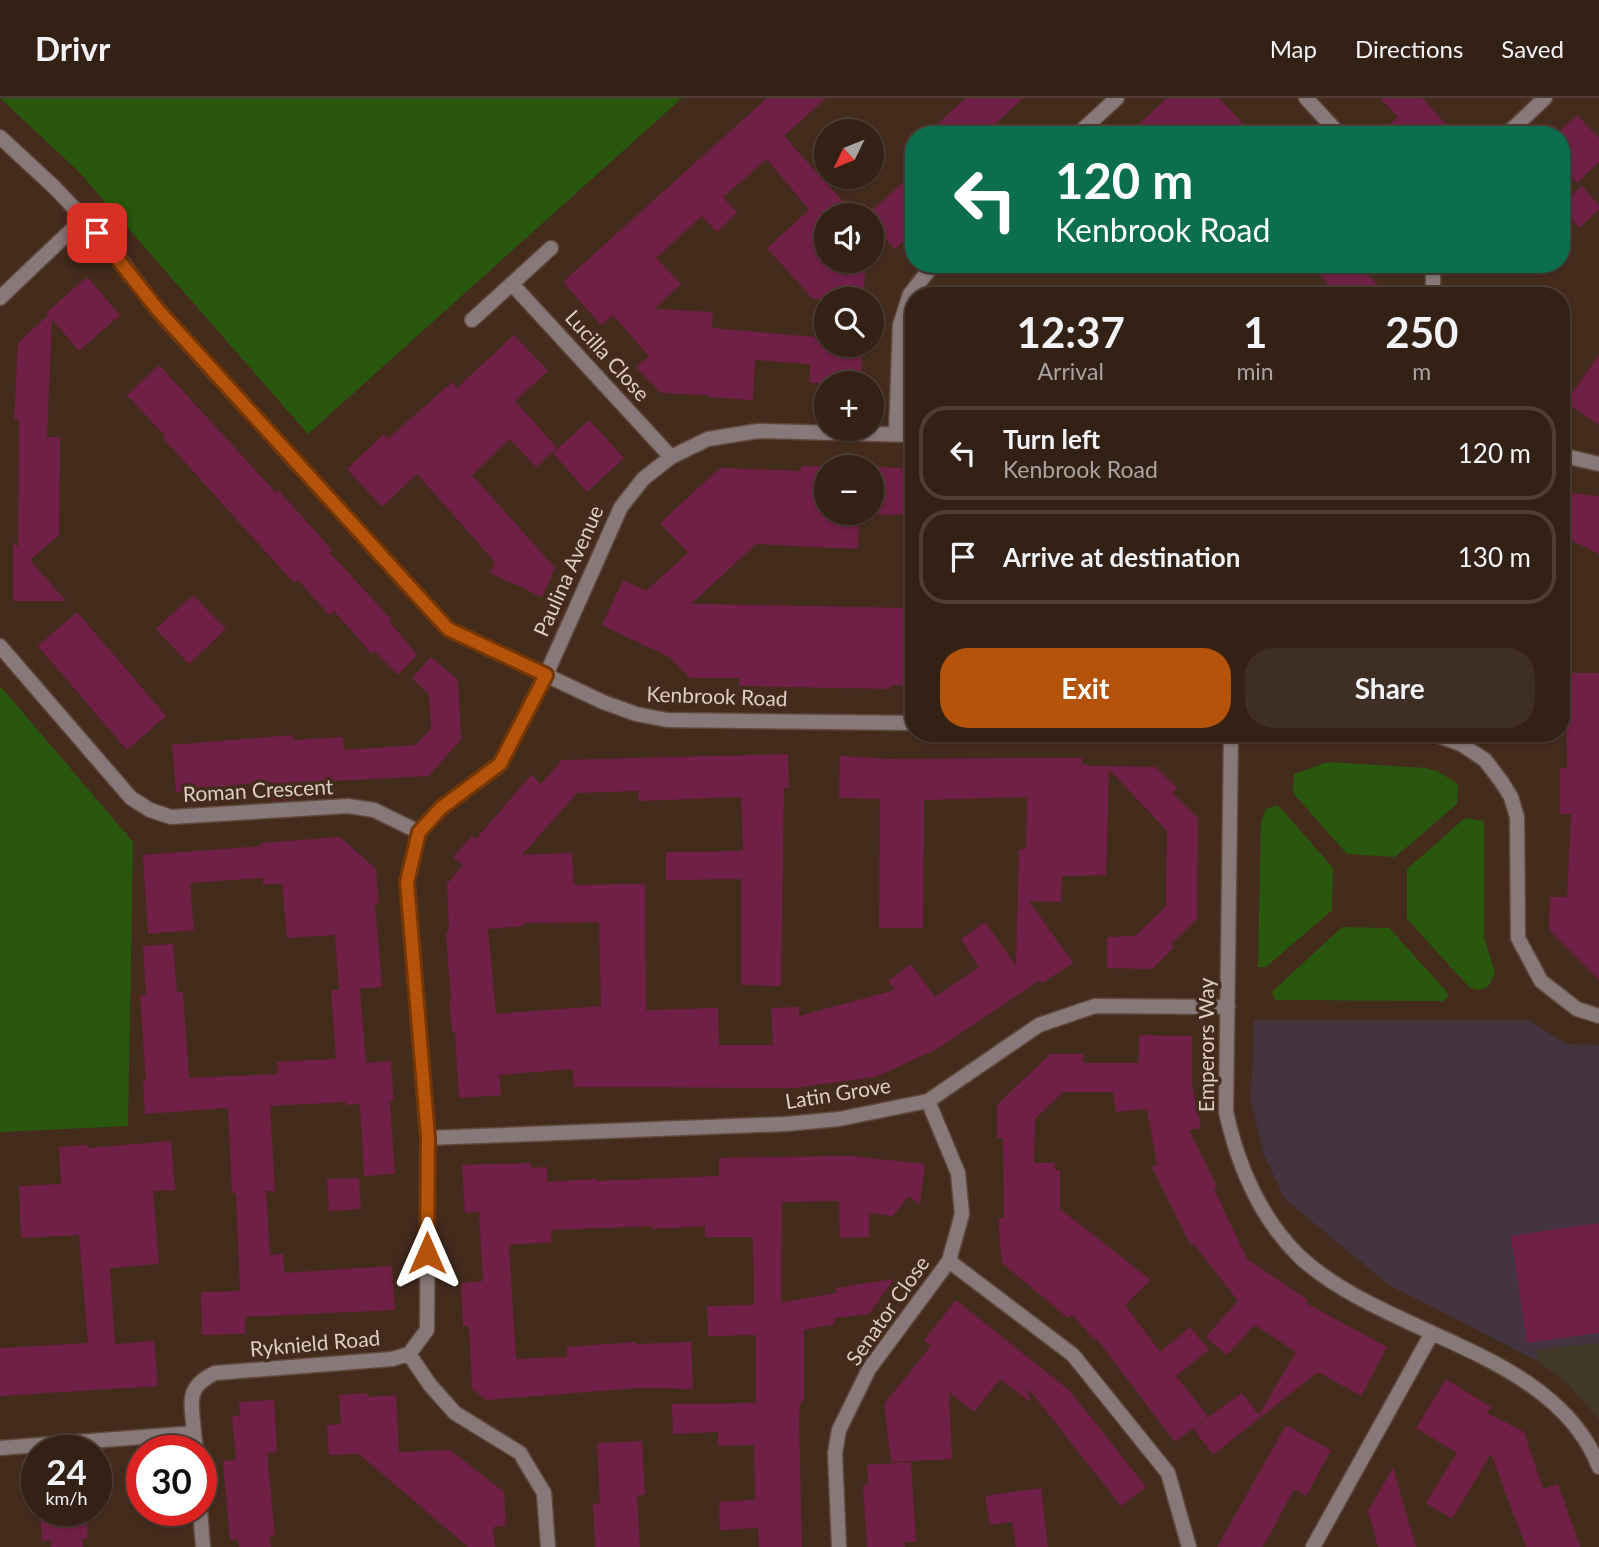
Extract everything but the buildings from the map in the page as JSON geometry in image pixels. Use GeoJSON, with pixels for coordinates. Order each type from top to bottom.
{"type":"FeatureCollection","features":[{"type":"Feature","properties":{"kind":"street"},"geometry":{"type":"LineString","coordinates":[[1087,126],[1117,98]]}},
{"type":"Feature","properties":{"kind":"street"},"geometry":{"type":"LineString","coordinates":[[1306,98],[1332,126]]}},
{"type":"Feature","properties":{"kind":"street"},"geometry":{"type":"LineString","coordinates":[[1515,126],[1545,98]]}},
{"type":"Feature","properties":{"kind":"street","name":"Kenbrook Road"},"geometry":{"type":"LineString","coordinates":[[0,137],[54,187],[111,247],[158,310],[448,629],[636,714],[667,720],[905,723]]}},
{"type":"Feature","properties":{"kind":"street"},"geometry":{"type":"LineString","coordinates":[[0,299],[84,218]]}},
{"type":"Feature","properties":{"kind":"street"},"geometry":{"type":"LineString","coordinates":[[472,320],[551,248]]}},
{"type":"Feature","properties":{"kind":"street"},"geometry":{"type":"LineString","coordinates":[[916,287],[927,273]]}},
{"type":"Feature","properties":{"kind":"street","name":"Lucilla Close"},"geometry":{"type":"LineString","coordinates":[[512,284],[671,457]]}},
{"type":"Feature","properties":{"kind":"street"},"geometry":{"type":"LineString","coordinates":[[896,434],[900,325],[905,310]]}},
{"type":"Feature","properties":{"kind":"street","name":"Paulina Avenue"},"geometry":{"type":"LineString","coordinates":[[546,675],[621,507],[643,480],[671,457],[708,439],[758,431],[905,434]]}},
{"type":"Feature","properties":{"kind":"street"},"geometry":{"type":"LineString","coordinates":[[1570,457],[1599,464]]}},
{"type":"Feature","properties":{"kind":"street","name":"Roman Crescent"},"geometry":{"type":"LineString","coordinates":[[0,646],[131,798],[149,810],[171,817],[348,806],[374,810],[419,832]]}},
{"type":"Feature","properties":{"kind":"street","name":"Ryknield Road"},"geometry":{"type":"LineString","coordinates":[[194,1433],[191,1397],[199,1381],[215,1373],[392,1359],[410,1354],[427,1330],[428,1138],[407,882],[419,832],[441,808],[500,764],[546,675]]}},
{"type":"Feature","properties":{"kind":"street","name":"Emperors Way"},"geometry":{"type":"LineString","coordinates":[[1231,742],[1226,1112],[1234,1148],[1256,1200],[1301,1257],[1354,1296],[1498,1364],[1525,1381],[1558,1408],[1577,1431],[1599,1467]]}},
{"type":"Feature","properties":{"kind":"street"},"geometry":{"type":"LineString","coordinates":[[1455,742],[1485,760],[1511,797],[1517,817],[1518,938],[1541,981],[1577,1009],[1599,1016]]}},
{"type":"Feature","properties":{"kind":"street","name":"Latin Grove"},"geometry":{"type":"LineString","coordinates":[[428,1138],[786,1125],[839,1119],[928,1101],[1040,1026],[1095,1006],[1228,1007]]}},
{"type":"Feature","properties":{"kind":"street","name":"Senator Close"},"geometry":{"type":"LineString","coordinates":[[839,1547],[835,1453],[839,1430],[869,1369],[949,1261],[962,1214],[958,1173],[928,1101]]}},
{"type":"Feature","properties":{"kind":"street"},"geometry":{"type":"LineString","coordinates":[[949,1261],[1073,1355],[1168,1473],[1189,1547]]}},
{"type":"Feature","properties":{"kind":"street"},"geometry":{"type":"LineString","coordinates":[[1313,1547],[1432,1334]]}},
{"type":"Feature","properties":{"kind":"street"},"geometry":{"type":"LineString","coordinates":[[410,1354],[430,1385],[455,1413],[520,1453],[544,1493],[548,1547]]}},
{"type":"Feature","properties":{"kind":"street"},"geometry":{"type":"LineString","coordinates":[[0,1448],[194,1433]]}},
{"type":"Feature","properties":{"kind":"street"},"geometry":{"type":"LineString","coordinates":[[202,1526],[204,1547]]}},
{"type":"Feature","properties":{"kind":"shaded area"},"geometry":{"type":"Polygon","coordinates":[[[1254,1020],[1528,1020],[1567,1044],[1599,1045],[1599,1343],[1537,1350],[1538,1361],[1389,1285],[1285,1199],[1264,1155],[1251,1102],[1254,1020]]]}},
{"type":"Feature","properties":{"kind":"shaded area"},"geometry":{"type":"Polygon","coordinates":[[[1599,1343],[1599,1420],[1569,1385],[1538,1361],[1537,1350],[1599,1343]]]}},
{"type":"Feature","properties":{"kind":"green space"},"geometry":{"type":"Polygon","coordinates":[[[0,98],[682,98],[308,434],[79,172],[0,98]]]}},
{"type":"Feature","properties":{"kind":"green space"},"geometry":{"type":"Polygon","coordinates":[[[0,686],[133,842],[128,1126],[0,1132],[0,686]]]}},
{"type":"Feature","properties":{"kind":"green space"},"geometry":{"type":"Polygon","coordinates":[[[1328,762],[1426,768],[1439,772],[1458,784],[1457,804],[1395,857],[1347,854],[1293,793],[1294,774],[1328,762]]]}},
{"type":"Feature","properties":{"kind":"green space"},"geometry":{"type":"Polygon","coordinates":[[[1278,805],[1333,868],[1332,910],[1266,967],[1258,967],[1261,822],[1266,809],[1278,805]]]}},
{"type":"Feature","properties":{"kind":"green space"},"geometry":{"type":"Polygon","coordinates":[[[1465,818],[1484,821],[1484,937],[1495,973],[1488,987],[1480,990],[1470,988],[1407,919],[1407,869],[1465,818]]]}},
{"type":"Feature","properties":{"kind":"green space"},"geometry":{"type":"Polygon","coordinates":[[[1342,927],[1389,928],[1447,992],[1448,997],[1443,1001],[1275,1000],[1272,992],[1342,927]]]}},
{"type":"Feature","properties":{"kind":"route"},"geometry":{"type":"LineString","coordinates":[[97,233],[111,247],[158,310],[448,629],[546,675],[500,764],[441,808],[419,832],[407,882],[428,1138],[427,1253]]}}]}
